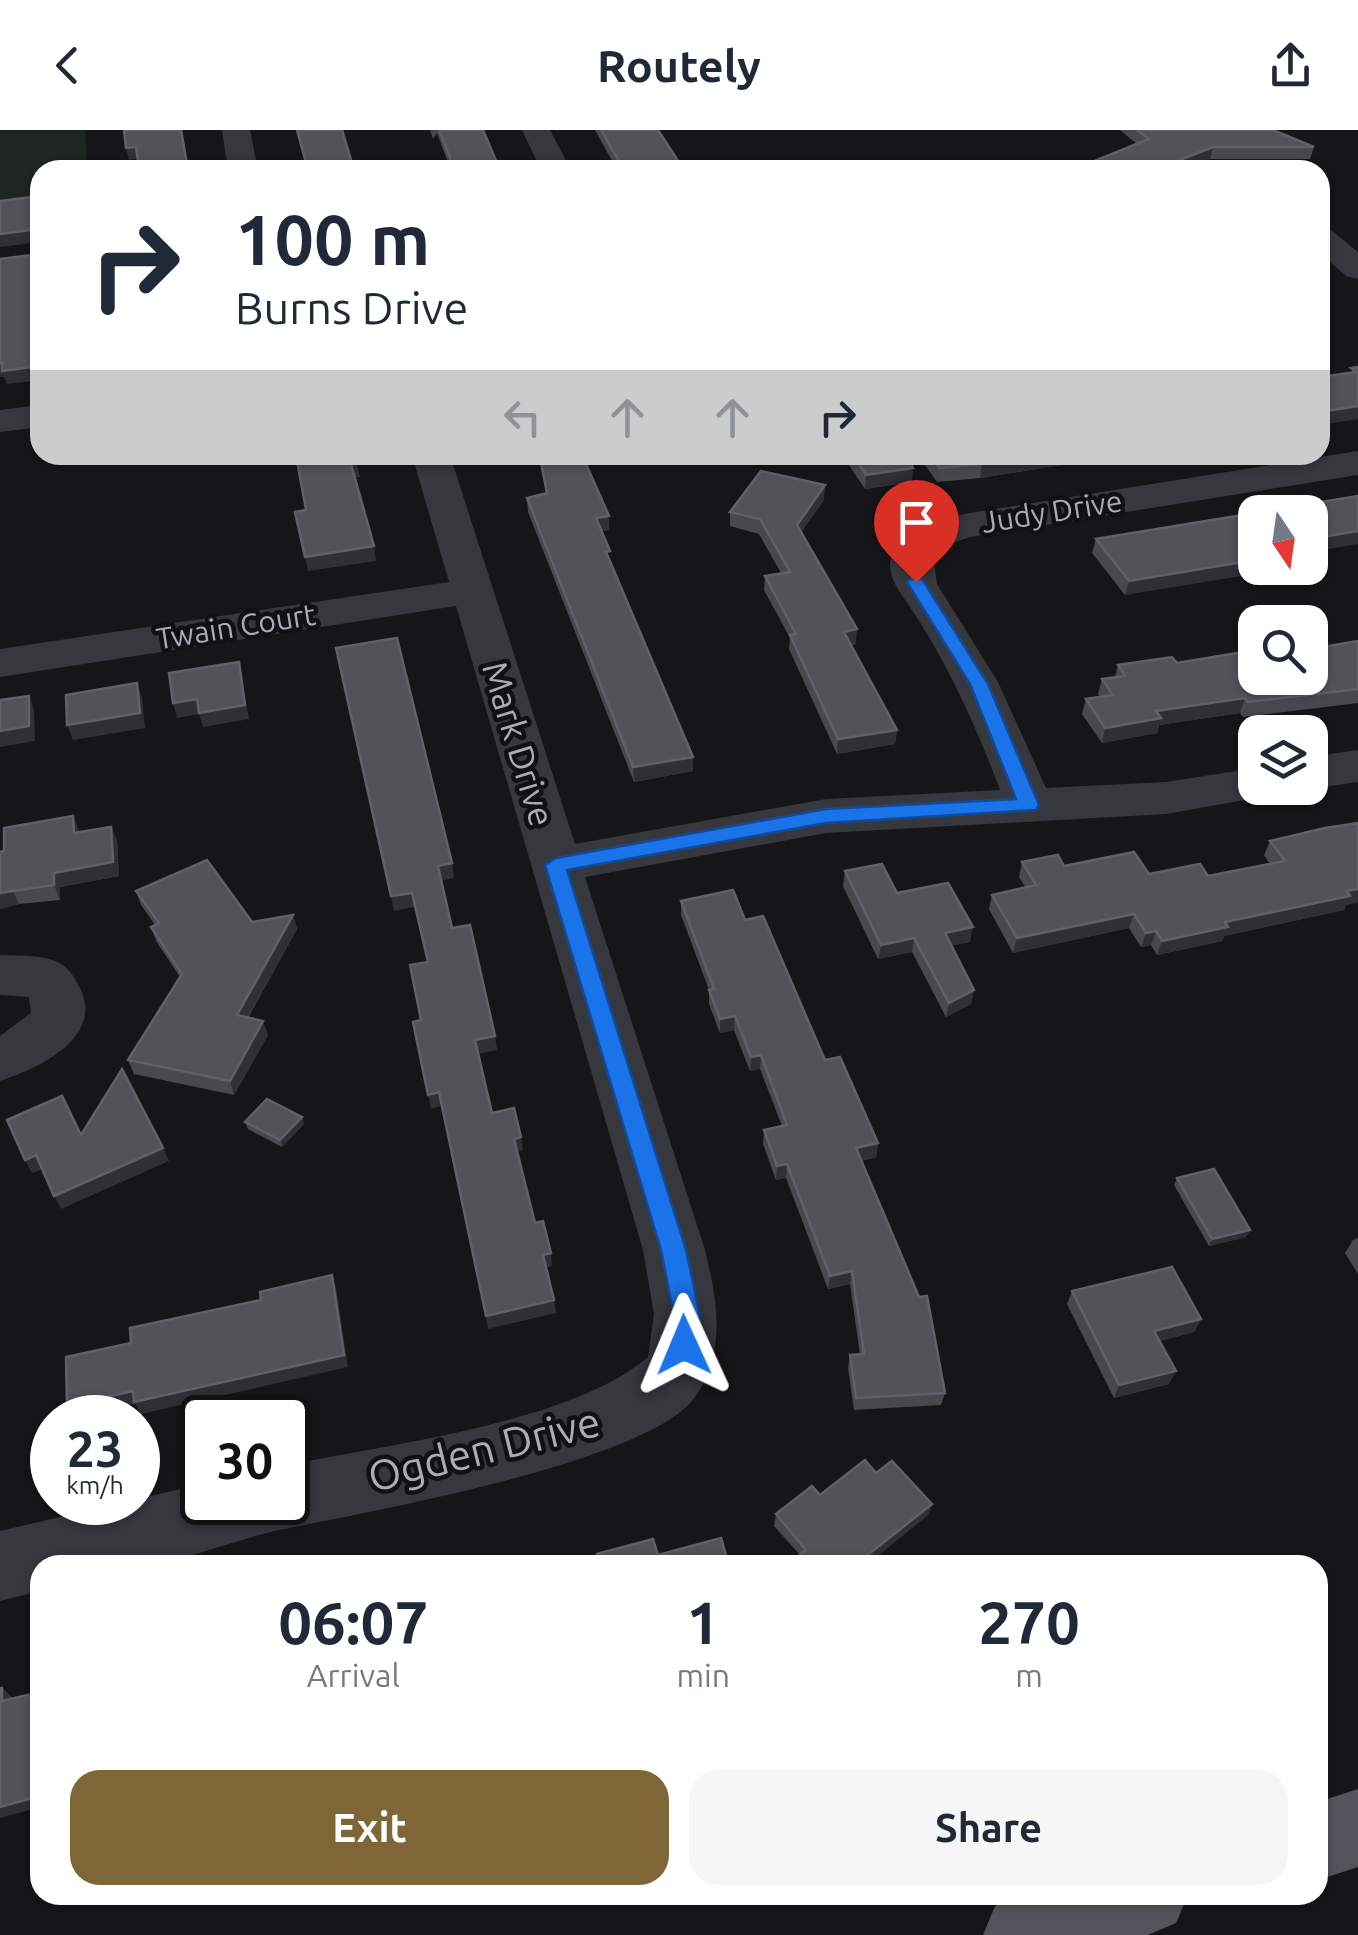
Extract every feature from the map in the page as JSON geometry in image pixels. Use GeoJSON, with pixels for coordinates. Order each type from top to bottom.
{"type":"FeatureCollection","features":[{"type":"Feature","properties":{"kind":"main road"},"geometry":{"type":"LineString","coordinates":[[1328,1837],[1358,1828]]}},
{"type":"Feature","properties":{"kind":"main road"},"geometry":{"type":"LineString","coordinates":[[1024,1935],[1117,1905]]}},
{"type":"Feature","properties":{"kind":"street"},"geometry":{"type":"LineString","coordinates":[[236,130],[242,160]]}},
{"type":"Feature","properties":{"kind":"street"},"geometry":{"type":"LineString","coordinates":[[536,130],[551,160]]}},
{"type":"Feature","properties":{"kind":"street"},"geometry":{"type":"LineString","coordinates":[[0,421],[30,417]]}},
{"type":"Feature","properties":{"kind":"street","name":"Judy Drive"},"geometry":{"type":"LineString","coordinates":[[1028,805],[979,684],[916,582],[911,562],[919,546],[945,530],[970,525],[1358,464]]}},
{"type":"Feature","properties":{"kind":"street","name":"Mark Drive"},"geometry":{"type":"LineString","coordinates":[[435,465],[682,1286],[684,1345],[671,1379]]}},
{"type":"Feature","properties":{"kind":"street","name":"Twain Court"},"geometry":{"type":"LineString","coordinates":[[0,663],[472,591]]}},
{"type":"Feature","properties":{"kind":"street"},"geometry":{"type":"LineString","coordinates":[[1328,770],[1358,766]]}},
{"type":"Feature","properties":{"kind":"street"},"geometry":{"type":"LineString","coordinates":[[556,865],[826,816],[1166,798],[1238,787]]}},
{"type":"Feature","properties":{"kind":"street"},"geometry":{"type":"LineString","coordinates":[[0,975],[43,978],[60,1002],[50,1031],[38,1042],[0,1059]]}},
{"type":"Feature","properties":{"kind":"street","name":"Ogden Drive"},"geometry":{"type":"LineString","coordinates":[[310,1493],[597,1423],[653,1397],[671,1379]]}},
{"type":"Feature","properties":{"kind":"street"},"geometry":{"type":"LineString","coordinates":[[46,1555],[180,1523]]}},
{"type":"Feature","properties":{"kind":"street"},"geometry":{"type":"LineString","coordinates":[[0,1566],[30,1559]]}},
{"type":"Feature","properties":{"kind":"shaded area"},"geometry":{"type":"Polygon","coordinates":[[[0,130],[85,130],[86,160],[30,160],[30,202],[0,205],[0,130]]]}},
{"type":"Feature","properties":{"kind":"building"},"geometry":{"type":"Polygon","coordinates":[[[124,130],[181,130],[186,160],[138,160],[136,147],[126,148],[124,130]]]}},
{"type":"Feature","properties":{"kind":"building"},"geometry":{"type":"Polygon","coordinates":[[[297,130],[342,130],[351,160],[305,160],[297,130]]]}},
{"type":"Feature","properties":{"kind":"building"},"geometry":{"type":"Polygon","coordinates":[[[439,130],[483,130],[496,160],[451,160],[439,130]]]}},
{"type":"Feature","properties":{"kind":"building"},"geometry":{"type":"Polygon","coordinates":[[[601,130],[658,130],[678,160],[618,160],[601,130]]]}},
{"type":"Feature","properties":{"kind":"building"},"geometry":{"type":"Polygon","coordinates":[[[1137,130],[1273,130],[1314,147],[1213,147],[1180,160],[1097,160],[1149,139],[1137,130]]]}},
{"type":"Feature","properties":{"kind":"building"},"geometry":{"type":"Polygon","coordinates":[[[30,197],[30,230],[0,234],[0,201],[30,197]]]}},
{"type":"Feature","properties":{"kind":"building"},"geometry":{"type":"Polygon","coordinates":[[[30,255],[30,367],[2,371],[0,259],[30,255]]]}},
{"type":"Feature","properties":{"kind":"building"},"geometry":{"type":"Polygon","coordinates":[[[1358,367],[1358,406],[1330,410],[1330,376],[1356,372],[1351,368],[1358,367]]]}},
{"type":"Feature","properties":{"kind":"building"},"geometry":{"type":"Polygon","coordinates":[[[298,465],[351,465],[374,546],[305,557],[295,512],[306,510],[298,465]]]}},
{"type":"Feature","properties":{"kind":"building"},"geometry":{"type":"Polygon","coordinates":[[[542,465],[586,465],[609,516],[596,518],[610,551],[606,552],[693,757],[633,767],[527,498],[547,493],[542,465]]]}},
{"type":"Feature","properties":{"kind":"building"},"geometry":{"type":"Polygon","coordinates":[[[860,465],[913,468],[866,475],[860,465]]]}},
{"type":"Feature","properties":{"kind":"building"},"geometry":{"type":"Polygon","coordinates":[[[761,471],[825,485],[797,525],[857,629],[844,632],[897,730],[838,739],[790,635],[796,634],[765,576],[790,572],[760,519],[730,512],[761,471]]]}},
{"type":"Feature","properties":{"kind":"building"},"geometry":{"type":"Polygon","coordinates":[[[1358,496],[1358,531],[1328,536],[1328,501],[1358,496]]]}},
{"type":"Feature","properties":{"kind":"building"},"geometry":{"type":"Polygon","coordinates":[[[1238,516],[1238,563],[1129,581],[1096,539],[1238,516]]]}},
{"type":"Feature","properties":{"kind":"building"},"geometry":{"type":"Polygon","coordinates":[[[397,638],[452,863],[438,866],[452,928],[470,925],[495,1036],[475,1040],[492,1113],[514,1108],[521,1137],[514,1139],[535,1223],[543,1221],[551,1253],[543,1255],[554,1300],[486,1316],[439,1092],[428,1095],[413,1022],[421,1020],[410,965],[428,962],[412,893],[391,896],[336,648],[397,638]]]}},
{"type":"Feature","properties":{"kind":"building"},"geometry":{"type":"Polygon","coordinates":[[[1358,641],[1358,689],[1328,693],[1328,646],[1358,641]]]}},
{"type":"Feature","properties":{"kind":"building"},"geometry":{"type":"Polygon","coordinates":[[[1238,653],[1238,695],[1307,695],[1248,702],[1245,698],[1156,711],[1161,718],[1105,728],[1086,699],[1113,695],[1102,679],[1125,676],[1118,665],[1172,657],[1177,663],[1238,653]]]}},
{"type":"Feature","properties":{"kind":"building"},"geometry":{"type":"Polygon","coordinates":[[[239,662],[245,705],[199,713],[197,699],[173,703],[169,673],[239,662]]]}},
{"type":"Feature","properties":{"kind":"building"},"geometry":{"type":"Polygon","coordinates":[[[137,683],[140,713],[67,725],[66,695],[137,683]]]}},
{"type":"Feature","properties":{"kind":"building"},"geometry":{"type":"Polygon","coordinates":[[[29,696],[29,726],[0,731],[0,700],[29,696]]]}},
{"type":"Feature","properties":{"kind":"building"},"geometry":{"type":"Polygon","coordinates":[[[73,816],[74,833],[111,827],[113,862],[54,873],[54,885],[0,893],[4,828],[73,816]]]}},
{"type":"Feature","properties":{"kind":"building"},"geometry":{"type":"Polygon","coordinates":[[[1358,823],[1358,889],[1347,891],[1350,896],[1225,922],[1228,927],[1162,941],[1156,931],[1146,933],[1134,914],[1017,938],[992,895],[1036,885],[1022,862],[1058,855],[1064,866],[1134,852],[1149,874],[1200,864],[1208,876],[1285,861],[1270,841],[1358,823]]]}},
{"type":"Feature","properties":{"kind":"building"},"geometry":{"type":"Polygon","coordinates":[[[207,860],[252,922],[293,915],[237,1015],[263,1021],[230,1081],[128,1060],[182,974],[151,927],[159,923],[136,891],[207,860]]]}},
{"type":"Feature","properties":{"kind":"building"},"geometry":{"type":"Polygon","coordinates":[[[882,864],[897,893],[948,883],[973,927],[945,933],[974,990],[949,1003],[914,938],[881,945],[845,871],[882,864]]]}},
{"type":"Feature","properties":{"kind":"building"},"geometry":{"type":"Polygon","coordinates":[[[733,890],[745,920],[763,916],[825,1060],[840,1057],[878,1143],[856,1148],[919,1297],[927,1296],[945,1393],[856,1398],[850,1355],[864,1354],[852,1271],[830,1276],[787,1164],[777,1166],[764,1130],[787,1125],[761,1055],[751,1057],[735,1016],[720,1019],[709,990],[714,989],[681,901],[733,890]]]}},
{"type":"Feature","properties":{"kind":"building"},"geometry":{"type":"Polygon","coordinates":[[[122,1069],[163,1148],[54,1196],[36,1155],[25,1160],[7,1120],[62,1096],[81,1135],[122,1069]]]}},
{"type":"Feature","properties":{"kind":"building"},"geometry":{"type":"Polygon","coordinates":[[[267,1099],[302,1117],[280,1140],[245,1122],[267,1099]]]}},
{"type":"Feature","properties":{"kind":"building"},"geometry":{"type":"Polygon","coordinates":[[[1214,1169],[1250,1230],[1212,1239],[1177,1178],[1214,1169]]]}},
{"type":"Feature","properties":{"kind":"building"},"geometry":{"type":"Polygon","coordinates":[[[1172,1267],[1201,1319],[1154,1331],[1176,1371],[1119,1385],[1072,1291],[1172,1267]]]}},
{"type":"Feature","properties":{"kind":"building"},"geometry":{"type":"Polygon","coordinates":[[[332,1275],[344,1355],[160,1396],[133,1395],[133,1391],[67,1395],[66,1357],[131,1343],[130,1328],[261,1300],[260,1292],[332,1275]]]}},
{"type":"Feature","properties":{"kind":"building"},"geometry":{"type":"Polygon","coordinates":[[[865,1460],[876,1473],[892,1461],[932,1504],[868,1555],[800,1555],[806,1550],[776,1514],[812,1486],[820,1495],[865,1460]]]}},
{"type":"Feature","properties":{"kind":"building"},"geometry":{"type":"Polygon","coordinates":[[[721,1538],[726,1555],[658,1555],[721,1538]]]}},
{"type":"Feature","properties":{"kind":"building"},"geometry":{"type":"Polygon","coordinates":[[[653,1539],[658,1555],[597,1555],[597,1554],[653,1539]]]}},
{"type":"Feature","properties":{"kind":"building"},"geometry":{"type":"Polygon","coordinates":[[[2,1688],[2,1701],[30,1694],[30,1799],[0,1807],[2,1688]]]}},
{"type":"Feature","properties":{"kind":"route"},"geometry":{"type":"LineString","coordinates":[[684,1345],[687,1316],[674,1250],[556,865],[826,816],[1028,805],[979,684],[916,582]]}}]}
